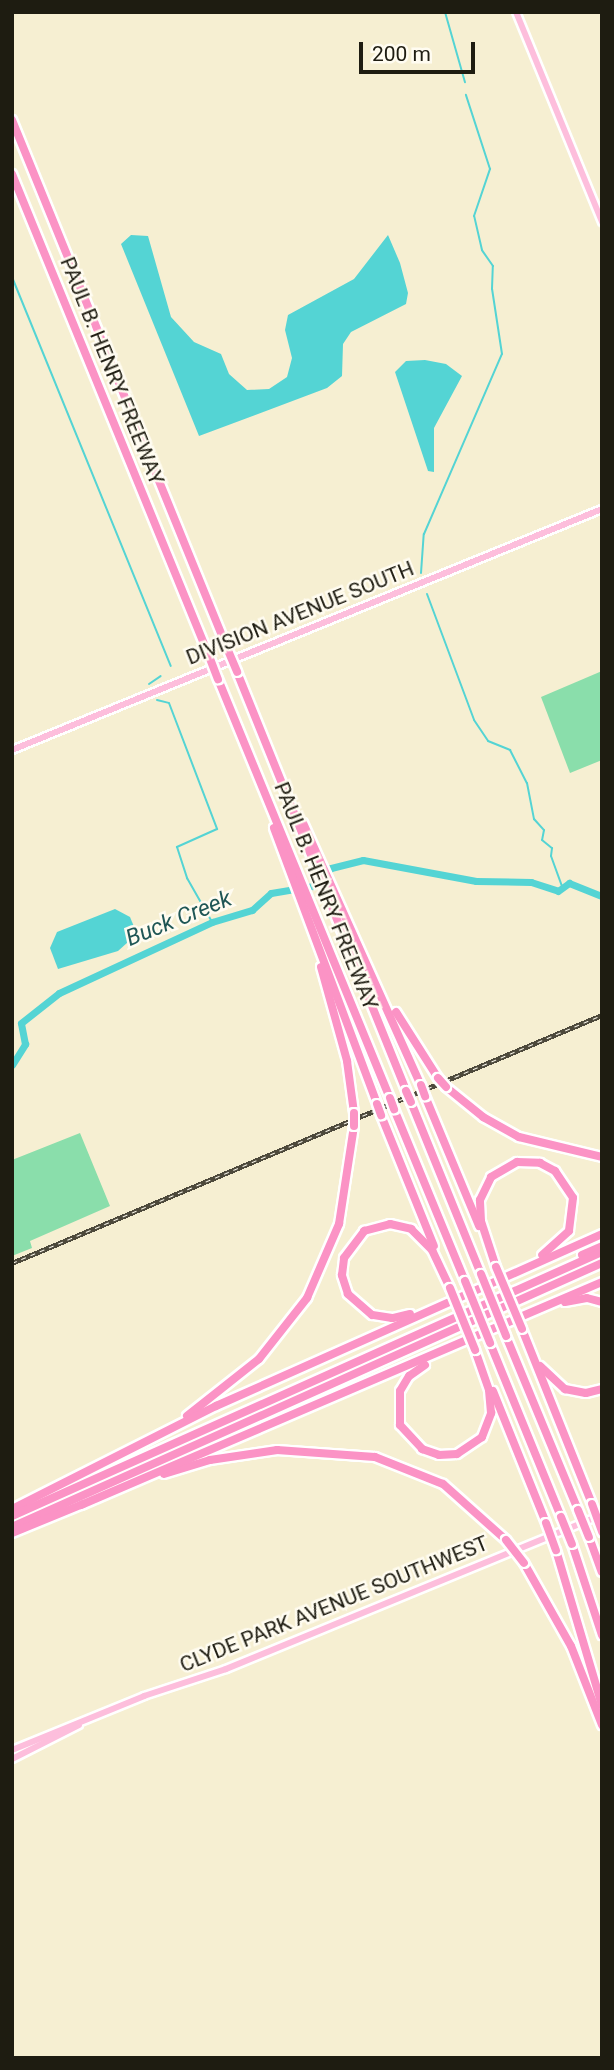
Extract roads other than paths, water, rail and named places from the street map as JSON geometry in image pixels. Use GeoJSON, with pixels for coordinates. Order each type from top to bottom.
{"type":"FeatureCollection","features":[{"type":"Feature","properties":{"kind":"highway","name":"PAUL B. HENRY FREEWAY"},"geometry":{"type":"LineString","coordinates":[[12,120],[300,823],[602,1572]]}},
{"type":"Feature","properties":{"kind":"highway","name":"PAUL B. HENRY FREEWAY"},"geometry":{"type":"LineString","coordinates":[[12,174],[237,723],[309,916],[390,1098],[572,1544],[602,1634]]}},
{"type":"Feature","properties":{"kind":"highway"},"geometry":{"type":"LineString","coordinates":[[300,823],[407,1033],[446,1087],[483,1117],[519,1137],[559,1151],[602,1160]]}},
{"type":"Feature","properties":{"kind":"highway"},"geometry":{"type":"LineString","coordinates":[[279,832],[301,903],[309,916],[381,1115],[546,1523],[602,1704]]}},
{"type":"Feature","properties":{"kind":"highway"},"geometry":{"type":"LineString","coordinates":[[124,1452],[234,1383],[294,1317],[317,1278],[340,1224],[354,1113],[341,1036],[309,916]]}},
{"type":"Feature","properties":{"kind":"highway"},"geometry":{"type":"LineString","coordinates":[[348,917],[522,1329],[602,1532]]}},
{"type":"Feature","properties":{"kind":"highway"},"geometry":{"type":"LineString","coordinates":[[496,1267],[480,1216],[484,1188],[508,1165],[524,1161],[547,1166],[570,1189],[572,1223],[554,1248],[508,1275]]}},
{"type":"Feature","properties":{"kind":"highway"},"geometry":{"type":"LineString","coordinates":[[446,1302],[392,1318],[367,1312],[345,1289],[344,1258],[364,1231],[380,1224],[402,1226],[426,1242],[450,1288]]}},
{"type":"Feature","properties":{"kind":"highway"},"geometry":{"type":"LineString","coordinates":[[12,1509],[124,1452],[446,1302],[602,1233]]}},
{"type":"Feature","properties":{"kind":"highway"},"geometry":{"type":"LineString","coordinates":[[486,1304],[602,1246]]}},
{"type":"Feature","properties":{"kind":"highway"},"geometry":{"type":"LineString","coordinates":[[12,1516],[602,1252]]}},
{"type":"Feature","properties":{"kind":"highway"},"geometry":{"type":"LineString","coordinates":[[12,1527],[602,1263]]}},
{"type":"Feature","properties":{"kind":"highway"},"geometry":{"type":"LineString","coordinates":[[518,1301],[602,1269]]}},
{"type":"Feature","properties":{"kind":"highway"},"geometry":{"type":"LineString","coordinates":[[12,1533],[463,1345],[602,1282]]}},
{"type":"Feature","properties":{"kind":"highway"},"geometry":{"type":"LineString","coordinates":[[526,1316],[576,1299],[602,1303]]}},
{"type":"Feature","properties":{"kind":"highway"},"geometry":{"type":"LineString","coordinates":[[522,1329],[554,1383],[575,1392],[602,1389]]}},
{"type":"Feature","properties":{"kind":"highway"},"geometry":{"type":"LineString","coordinates":[[463,1345],[415,1371],[400,1391],[400,1425],[412,1442],[428,1452],[463,1452],[486,1429],[491,1399],[475,1350]]}},
{"type":"Feature","properties":{"kind":"highway"},"geometry":{"type":"LineString","coordinates":[[81,1505],[210,1460],[278,1450],[332,1451],[392,1462],[430,1477],[466,1501],[506,1540],[524,1563],[571,1646],[602,1725]]}},
{"type":"Feature","properties":{"kind":"main road"},"geometry":{"type":"LineString","coordinates":[[516,12],[602,222]]}},
{"type":"Feature","properties":{"kind":"main road","name":"DIVISION AVENUE SOUTH"},"geometry":{"type":"LineString","coordinates":[[12,750],[602,509]]}},
{"type":"Feature","properties":{"kind":"main road","name":"CLYDE PARK AVENUE SOUTHWEST"},"geometry":{"type":"LineString","coordinates":[[12,1750],[602,1515]]}},
{"type":"Feature","properties":{"kind":"main road","name":"CLYDE PARK AVENUE SOUTHWEST"},"geometry":{"type":"LineString","coordinates":[[12,1759],[79,1725]]}},
{"type":"Feature","properties":{"kind":"water"},"geometry":{"type":"Polygon","coordinates":[[[131,235],[148,236],[171,317],[194,342],[221,354],[229,374],[247,390],[269,389],[287,377],[292,358],[285,330],[288,315],[354,279],[388,235],[400,263],[408,293],[406,304],[351,332],[343,344],[342,376],[327,388],[199,436],[121,244],[131,235]]]}},
{"type":"Feature","properties":{"kind":"water"},"geometry":{"type":"Polygon","coordinates":[[[425,360],[446,364],[462,376],[434,428],[434,472],[428,471],[395,372],[406,361],[425,360]]]}},
{"type":"Feature","properties":{"kind":"water"},"geometry":{"type":"Polygon","coordinates":[[[115,909],[130,917],[137,934],[118,951],[58,969],[50,948],[57,932],[115,909]]]}},
{"type":"Feature","properties":{"kind":"waterway"},"geometry":{"type":"LineString","coordinates":[[445,12],[465,82]]}},
{"type":"Feature","properties":{"kind":"waterway"},"geometry":{"type":"LineString","coordinates":[[421,573],[424,534],[502,354],[492,289],[493,266],[482,250],[474,216],[490,169],[466,95]]}},
{"type":"Feature","properties":{"kind":"waterway"},"geometry":{"type":"LineString","coordinates":[[12,277],[171,666]]}},
{"type":"Feature","properties":{"kind":"waterway"},"geometry":{"type":"LineString","coordinates":[[427,594],[474,720],[488,741],[510,750],[527,783],[534,819],[544,830],[542,840],[552,848],[551,856],[562,886]]}},
{"type":"Feature","properties":{"kind":"waterway"},"geometry":{"type":"LineString","coordinates":[[149,684],[161,676]]}},
{"type":"Feature","properties":{"kind":"waterway"},"geometry":{"type":"LineString","coordinates":[[157,700],[169,703],[217,829],[177,847],[187,878],[212,922]]}},
{"type":"Feature","properties":{"kind":"waterway","name":"Buck Creek"},"geometry":{"type":"LineString","coordinates":[[12,1065],[25,1044],[21,1023],[59,993],[212,922],[252,910],[271,893],[313,886],[331,868],[363,860],[476,881],[531,882],[558,891],[569,883],[602,896]]}},
{"type":"Feature","properties":{"kind":"railway"},"geometry":{"type":"LineString","coordinates":[[12,1263],[602,1015]]}}]}
